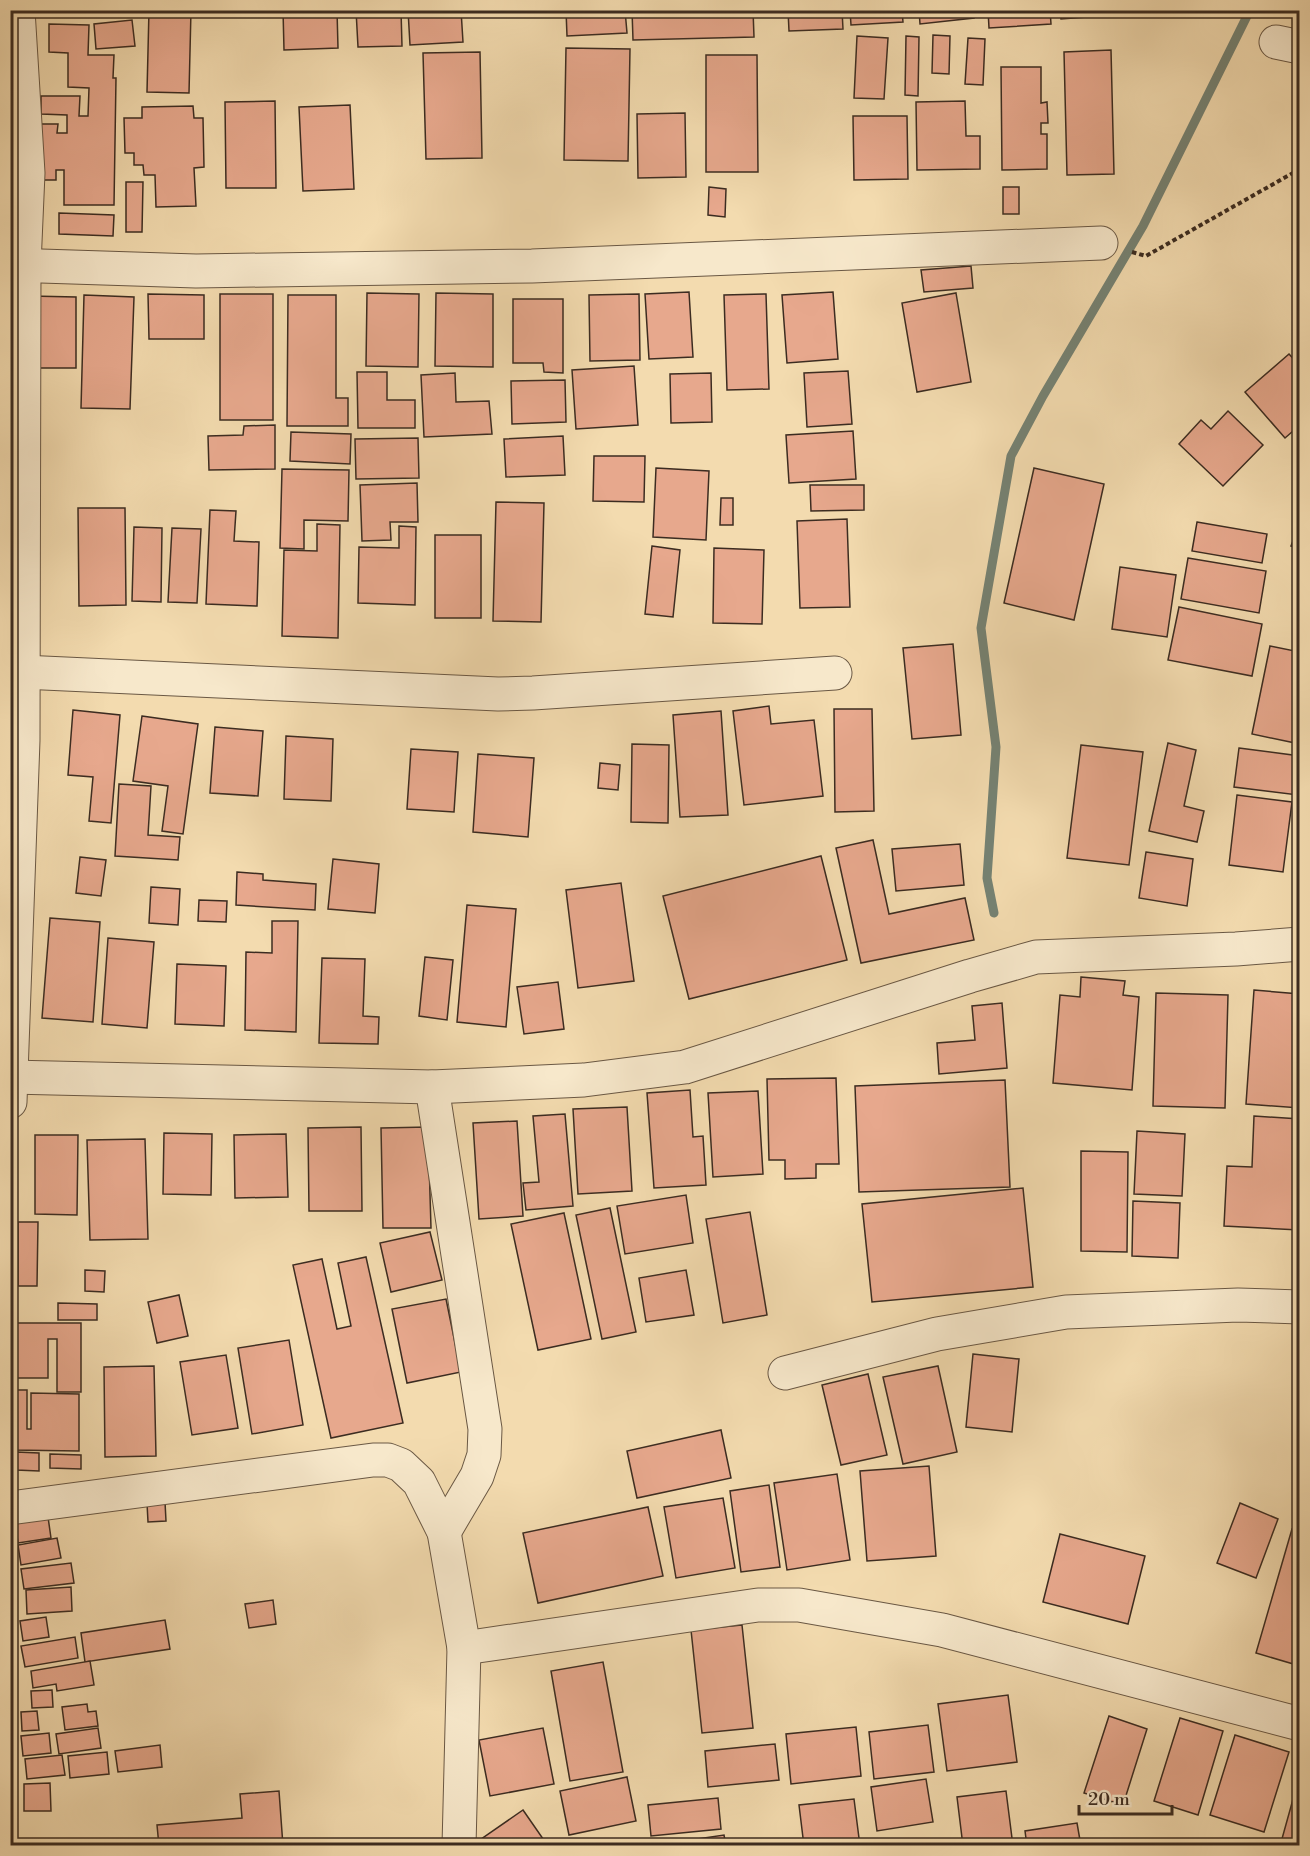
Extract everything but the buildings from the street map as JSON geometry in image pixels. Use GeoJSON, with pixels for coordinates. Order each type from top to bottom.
{"type":"FeatureCollection","features":[{"type":"Feature","properties":{"kind":"street"},"geometry":{"type":"LineString","coordinates":[[10,1102],[22,751],[16,673],[17,265],[28,173],[18,10]]}},
{"type":"Feature","properties":{"kind":"street"},"geometry":{"type":"LineString","coordinates":[[17,265],[196,271],[532,267],[1101,243]]}},
{"type":"Feature","properties":{"kind":"street"},"geometry":{"type":"LineString","coordinates":[[16,673],[498,694],[836,673]]}},
{"type":"Feature","properties":{"kind":"street"},"geometry":{"type":"LineString","coordinates":[[11,1077],[432,1087],[584,1080],[685,1067],[1036,957],[1236,950],[1299,944]]}},
{"type":"Feature","properties":{"kind":"street"},"geometry":{"type":"LineString","coordinates":[[432,1087],[485,1429],[484,1455],[477,1476],[444,1532]]}},
{"type":"Feature","properties":{"kind":"street"},"geometry":{"type":"LineString","coordinates":[[785,1373],[937,1334],[1066,1312],[1238,1305],[1299,1307]]}},
{"type":"Feature","properties":{"kind":"street"},"geometry":{"type":"LineString","coordinates":[[10,1508],[373,1460],[388,1460],[401,1464],[419,1482],[444,1532],[464,1648],[459,1845]]}},
{"type":"Feature","properties":{"kind":"street"},"geometry":{"type":"LineString","coordinates":[[464,1648],[758,1605],[799,1605],[942,1630],[1299,1724]]}},
{"type":"Feature","properties":{"kind":"path"},"geometry":{"type":"LineString","coordinates":[[1146,256],[1299,170]]}},
{"type":"Feature","properties":{"kind":"waterway"},"geometry":{"type":"LineString","coordinates":[[994,913],[987,878],[996,747],[981,628],[1011,456],[1043,396],[1143,226],[1250,10]]}}]}
